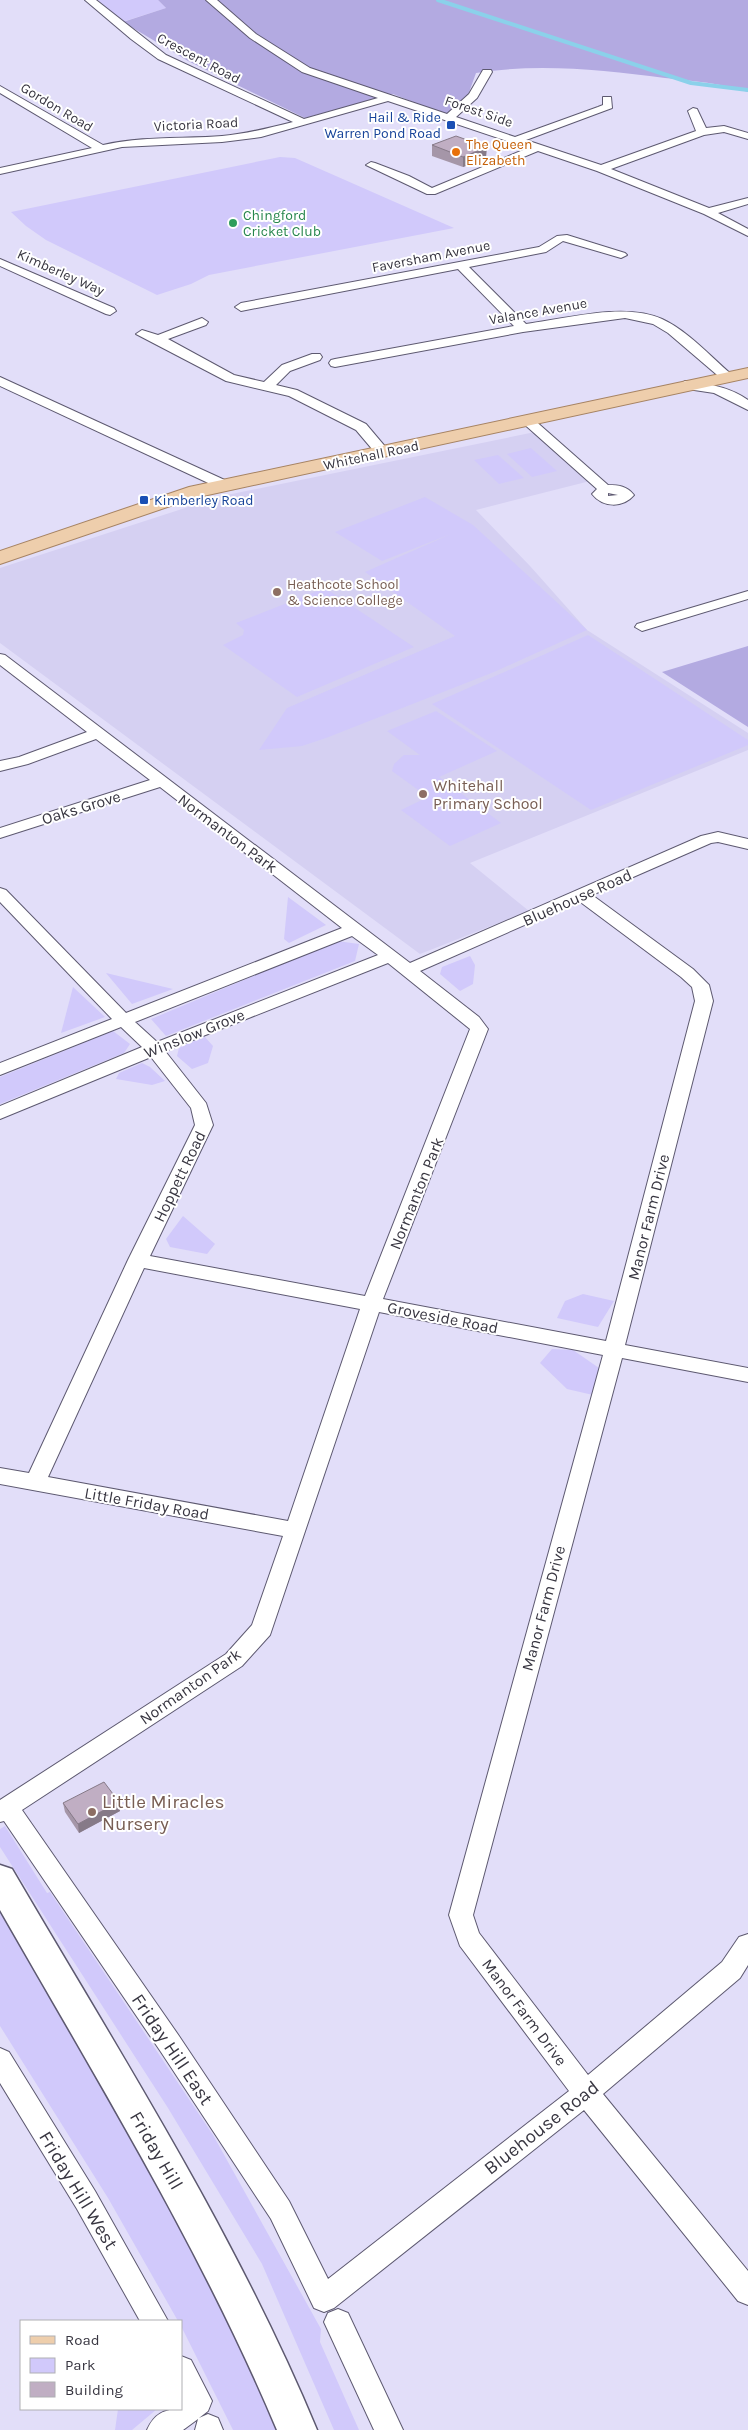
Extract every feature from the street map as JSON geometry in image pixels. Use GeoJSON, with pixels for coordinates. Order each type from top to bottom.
{"type":"FeatureCollection","features":[{"type":"Feature","properties":{"kind":"main road","name":"Whitehall Road"},"geometry":{"type":"LineString","coordinates":[[0,558],[161,502],[224,485],[383,453],[685,385],[738,375]]}},
{"type":"Feature","properties":{"kind":"main road","name":"Friday Hill"},"geometry":{"type":"LineString","coordinates":[[0,1879],[191,2209],[262,2348],[297,2430]]}},
{"type":"Feature","properties":{"kind":"street","name":"Crescent Road"},"geometry":{"type":"LineString","coordinates":[[90,0],[134,37],[162,57],[225,88],[304,122]]}},
{"type":"Feature","properties":{"kind":"street","name":"Forest Side"},"geometry":{"type":"LineString","coordinates":[[211,0],[253,36],[306,70],[392,97],[601,169],[708,212],[748,233]]}},
{"type":"Feature","properties":{"kind":"street"},"geometry":{"type":"LineString","coordinates":[[450,117],[473,96],[487,72]]}},
{"type":"Feature","properties":{"kind":"street","name":"Gordon Road"},"geometry":{"type":"LineString","coordinates":[[0,88],[100,148]]}},
{"type":"Feature","properties":{"kind":"street","name":"Victoria Road"},"geometry":{"type":"LineString","coordinates":[[0,171],[100,148],[146,142],[240,137],[304,122],[392,97]]}},
{"type":"Feature","properties":{"kind":"street"},"geometry":{"type":"LineString","coordinates":[[516,140],[602,109],[608,106],[607,99]]}},
{"type":"Feature","properties":{"kind":"street"},"geometry":{"type":"LineString","coordinates":[[693,111],[702,132]]}},
{"type":"Feature","properties":{"kind":"street"},"geometry":{"type":"LineString","coordinates":[[601,169],[702,132],[724,129],[748,136]]}},
{"type":"Feature","properties":{"kind":"street"},"geometry":{"type":"LineString","coordinates":[[371,165],[405,178],[415,186],[431,192],[537,148]]}},
{"type":"Feature","properties":{"kind":"street"},"geometry":{"type":"LineString","coordinates":[[708,212],[748,201]]}},
{"type":"Feature","properties":{"kind":"street","name":"Faversham Avenue"},"geometry":{"type":"LineString","coordinates":[[241,307],[542,250],[567,238],[621,255]]}},
{"type":"Feature","properties":{"kind":"street","name":"Kimberley Way"},"geometry":{"type":"LineString","coordinates":[[0,262],[110,311]]}},
{"type":"Feature","properties":{"kind":"street"},"geometry":{"type":"LineString","coordinates":[[460,266],[524,328]]}},
{"type":"Feature","properties":{"kind":"street","name":"Valance Avenue"},"geometry":{"type":"LineString","coordinates":[[335,363],[524,328],[608,314],[625,314],[644,317],[672,330],[738,375]]}},
{"type":"Feature","properties":{"kind":"street"},"geometry":{"type":"LineString","coordinates":[[158,339],[202,322]]}},
{"type":"Feature","properties":{"kind":"street"},"geometry":{"type":"LineString","coordinates":[[142,334],[158,339],[230,378],[293,393],[360,427],[383,453]]}},
{"type":"Feature","properties":{"kind":"street"},"geometry":{"type":"LineString","coordinates":[[268,386],[286,368],[316,357]]}},
{"type":"Feature","properties":{"kind":"street"},"geometry":{"type":"LineString","coordinates":[[737,396],[734,387],[738,375]]}},
{"type":"Feature","properties":{"kind":"street"},"geometry":{"type":"LineString","coordinates":[[0,381],[224,485]]}},
{"type":"Feature","properties":{"kind":"street"},"geometry":{"type":"LineString","coordinates":[[685,385],[709,388],[737,396],[748,406]]}},
{"type":"Feature","properties":{"kind":"street"},"geometry":{"type":"LineString","coordinates":[[528,421],[605,489]]}},
{"type":"Feature","properties":{"kind":"street"},"geometry":{"type":"LineString","coordinates":[[642,627],[748,595]]}},
{"type":"Feature","properties":{"kind":"street","name":"Normanton Park"},"geometry":{"type":"LineString","coordinates":[[2,661],[408,970],[473,1021],[479,1029],[478,1038],[372,1303],[262,1629],[234,1660],[4,1810]]}},
{"type":"Feature","properties":{"kind":"street"},"geometry":{"type":"LineString","coordinates":[[0,766],[23,761],[98,733]]}},
{"type":"Feature","properties":{"kind":"street","name":"Oaks Grove"},"geometry":{"type":"LineString","coordinates":[[0,833],[161,782]]}},
{"type":"Feature","properties":{"kind":"street","name":"Bluehouse Road"},"geometry":{"type":"LineString","coordinates":[[408,970],[707,840],[718,837],[748,844]]}},
{"type":"Feature","properties":{"kind":"street","name":"Hoppett Road"},"geometry":{"type":"LineString","coordinates":[[0,893],[122,1019],[154,1049],[200,1107],[204,1125],[138,1260],[35,1482]]}},
{"type":"Feature","properties":{"kind":"street","name":"Manor Farm Drive"},"geometry":{"type":"LineString","coordinates":[[581,895],[687,973],[700,985],[704,1001],[614,1350],[465,1894],[461,1915],[469,1938],[586,2093],[748,2292]]}},
{"type":"Feature","properties":{"kind":"street"},"geometry":{"type":"LineString","coordinates":[[0,1069],[122,1019],[354,929]]}},
{"type":"Feature","properties":{"kind":"street","name":"Winslow Grove"},"geometry":{"type":"LineString","coordinates":[[0,1113],[154,1049],[389,957]]}},
{"type":"Feature","properties":{"kind":"street","name":"Groveside Road"},"geometry":{"type":"LineString","coordinates":[[138,1260],[748,1375]]}},
{"type":"Feature","properties":{"kind":"street","name":"Little Friday Road"},"geometry":{"type":"LineString","coordinates":[[0,1476],[294,1530]]}},
{"type":"Feature","properties":{"kind":"street","name":"Friday Hill East"},"geometry":{"type":"LineString","coordinates":[[4,1810],[170,2044],[280,2210],[324,2299]]}},
{"type":"Feature","properties":{"kind":"street","name":"Bluehouse Road"},"geometry":{"type":"LineString","coordinates":[[324,2299],[586,2093],[731,1970],[748,1945]]}},
{"type":"Feature","properties":{"kind":"street","name":"Friday Hill West"},"geometry":{"type":"LineString","coordinates":[[0,2060],[86,2200],[154,2320]]}},
{"type":"Feature","properties":{"kind":"street"},"geometry":{"type":"LineString","coordinates":[[338,2322],[389,2430]]}},
{"type":"Feature","properties":{"kind":"street"},"geometry":{"type":"LineString","coordinates":[[161,2430],[198,2401],[182,2372]]}},
{"type":"Feature","properties":{"kind":"shaded area"},"geometry":{"type":"Polygon","coordinates":[[[158,0],[748,0],[748,92],[728,86],[618,72],[523,68],[476,73],[467,98],[448,116],[393,94],[305,118],[188,61],[123,22],[166,8],[158,0]]]}},
{"type":"Feature","properties":{"kind":"shaded area","name":"Heathcote School & Science College"},"geometry":{"type":"Polygon","coordinates":[[[540,431],[594,480],[476,510],[530,566],[587,630],[748,733],[748,750],[470,863],[529,911],[420,954],[0,643],[0,568],[222,496],[540,431]]]}},
{"type":"Feature","properties":{"kind":"shaded area"},"geometry":{"type":"Polygon","coordinates":[[[748,646],[748,727],[662,672],[748,646]]]}},
{"type":"Feature","properties":{"kind":"green space"},"geometry":{"type":"Polygon","coordinates":[[[98,0],[158,0],[166,8],[122,22],[98,0]]]}},
{"type":"Feature","properties":{"kind":"green space","name":"Chingford Cricket Club"},"geometry":{"type":"Polygon","coordinates":[[[280,157],[295,158],[454,228],[209,275],[191,284],[157,295],[46,240],[26,226],[11,212],[280,157]]]}},
{"type":"Feature","properties":{"kind":"green space"},"geometry":{"type":"Polygon","coordinates":[[[531,448],[557,471],[532,477],[507,454],[531,448]]]}},
{"type":"Feature","properties":{"kind":"green space"},"geometry":{"type":"Polygon","coordinates":[[[498,455],[524,478],[499,484],[474,460],[498,455]]]}},
{"type":"Feature","properties":{"kind":"green space"},"geometry":{"type":"Polygon","coordinates":[[[425,497],[473,525],[587,630],[494,672],[326,738],[302,746],[259,750],[287,708],[455,636],[365,572],[451,534],[382,561],[335,532],[425,497]]]}},
{"type":"Feature","properties":{"kind":"green space"},"geometry":{"type":"Polygon","coordinates":[[[325,588],[414,647],[297,697],[223,645],[243,635],[244,630],[236,623],[325,588]]]}},
{"type":"Feature","properties":{"kind":"green space"},"geometry":{"type":"Polygon","coordinates":[[[588,635],[748,740],[748,745],[591,810],[432,704],[588,635]]]}},
{"type":"Feature","properties":{"kind":"green space"},"geometry":{"type":"Polygon","coordinates":[[[436,711],[497,751],[439,777],[501,823],[450,846],[401,810],[428,797],[392,771],[394,764],[404,755],[420,755],[387,731],[436,711]]]}},
{"type":"Feature","properties":{"kind":"green space"},"geometry":{"type":"Polygon","coordinates":[[[288,897],[326,925],[289,943],[284,939],[288,897]]]}},
{"type":"Feature","properties":{"kind":"green space"},"geometry":{"type":"Polygon","coordinates":[[[337,941],[359,944],[355,961],[166,1036],[151,1019],[337,941]]]}},
{"type":"Feature","properties":{"kind":"green space"},"geometry":{"type":"Polygon","coordinates":[[[470,956],[475,965],[473,984],[460,991],[440,974],[442,967],[470,956]]]}},
{"type":"Feature","properties":{"kind":"green space"},"geometry":{"type":"Polygon","coordinates":[[[106,973],[173,989],[132,1004],[106,973]]]}},
{"type":"Feature","properties":{"kind":"green space"},"geometry":{"type":"Polygon","coordinates":[[[73,987],[105,1017],[61,1033],[73,987]]]}},
{"type":"Feature","properties":{"kind":"green space"},"geometry":{"type":"Polygon","coordinates":[[[113,1031],[130,1044],[124,1053],[0,1104],[0,1077],[113,1031]]]}},
{"type":"Feature","properties":{"kind":"green space"},"geometry":{"type":"Polygon","coordinates":[[[204,1036],[213,1046],[208,1063],[192,1069],[177,1056],[179,1048],[204,1036]]]}},
{"type":"Feature","properties":{"kind":"green space"},"geometry":{"type":"Polygon","coordinates":[[[142,1063],[150,1067],[165,1081],[152,1085],[116,1079],[119,1073],[142,1063]]]}},
{"type":"Feature","properties":{"kind":"green space"},"geometry":{"type":"Polygon","coordinates":[[[183,1216],[215,1244],[207,1254],[170,1247],[166,1239],[183,1216]]]}},
{"type":"Feature","properties":{"kind":"green space"},"geometry":{"type":"Polygon","coordinates":[[[583,1294],[614,1301],[598,1327],[557,1318],[565,1301],[583,1294]]]}},
{"type":"Feature","properties":{"kind":"green space"},"geometry":{"type":"Polygon","coordinates":[[[552,1349],[573,1350],[599,1368],[593,1395],[567,1389],[540,1363],[552,1349]]]}},
{"type":"Feature","properties":{"kind":"green space"},"geometry":{"type":"Polygon","coordinates":[[[5,1826],[47,1893],[50,1892],[213,2135],[321,2329],[320,2342],[359,2430],[334,2430],[262,2264],[168,2108],[0,1847],[0,1829],[5,1826]]]}},
{"type":"Feature","properties":{"kind":"green space"},"geometry":{"type":"Polygon","coordinates":[[[0,1911],[123,2118],[248,2346],[285,2430],[233,2430],[182,2328],[182,2320],[177,2320],[108,2198],[0,2026],[0,1911]]]}},
{"type":"Feature","properties":{"kind":"green space"},"geometry":{"type":"Polygon","coordinates":[[[118,2410],[156,2410],[132,2430],[115,2430],[118,2410]]]}},
{"type":"Feature","properties":{"kind":"building"},"geometry":{"type":"Polygon","coordinates":[[[456,136],[487,147],[463,157],[432,145],[456,136]]]}},
{"type":"Feature","properties":{"kind":"building"},"geometry":{"type":"Polygon","coordinates":[[[104,1782],[119,1802],[78,1824],[63,1803],[104,1782]]]}},
{"type":"Feature","properties":{"kind":"waterway"},"geometry":{"type":"LineString","coordinates":[[438,0],[691,83],[748,90]]}},
{"type":"Feature","properties":{"kind":"place","name":"Hail & Ride Warren Pond Road"},"geometry":{"type":"Point","coordinates":[451,125]}},
{"type":"Feature","properties":{"kind":"place","name":"The Queen Elizabeth"},"geometry":{"type":"Point","coordinates":[456,152]}},
{"type":"Feature","properties":{"kind":"place","name":"Chingford Cricket Club"},"geometry":{"type":"Point","coordinates":[233,223]}},
{"type":"Feature","properties":{"kind":"place","name":"Kimberley Road"},"geometry":{"type":"Point","coordinates":[144,500]}},
{"type":"Feature","properties":{"kind":"place","name":"Heathcote School & Science College"},"geometry":{"type":"Point","coordinates":[277,592]}},
{"type":"Feature","properties":{"kind":"place","name":"Whitehall Primary School"},"geometry":{"type":"Point","coordinates":[423,794]}},
{"type":"Feature","properties":{"kind":"place","name":"Little Miracles Nursery"},"geometry":{"type":"Point","coordinates":[92,1812]}}]}
